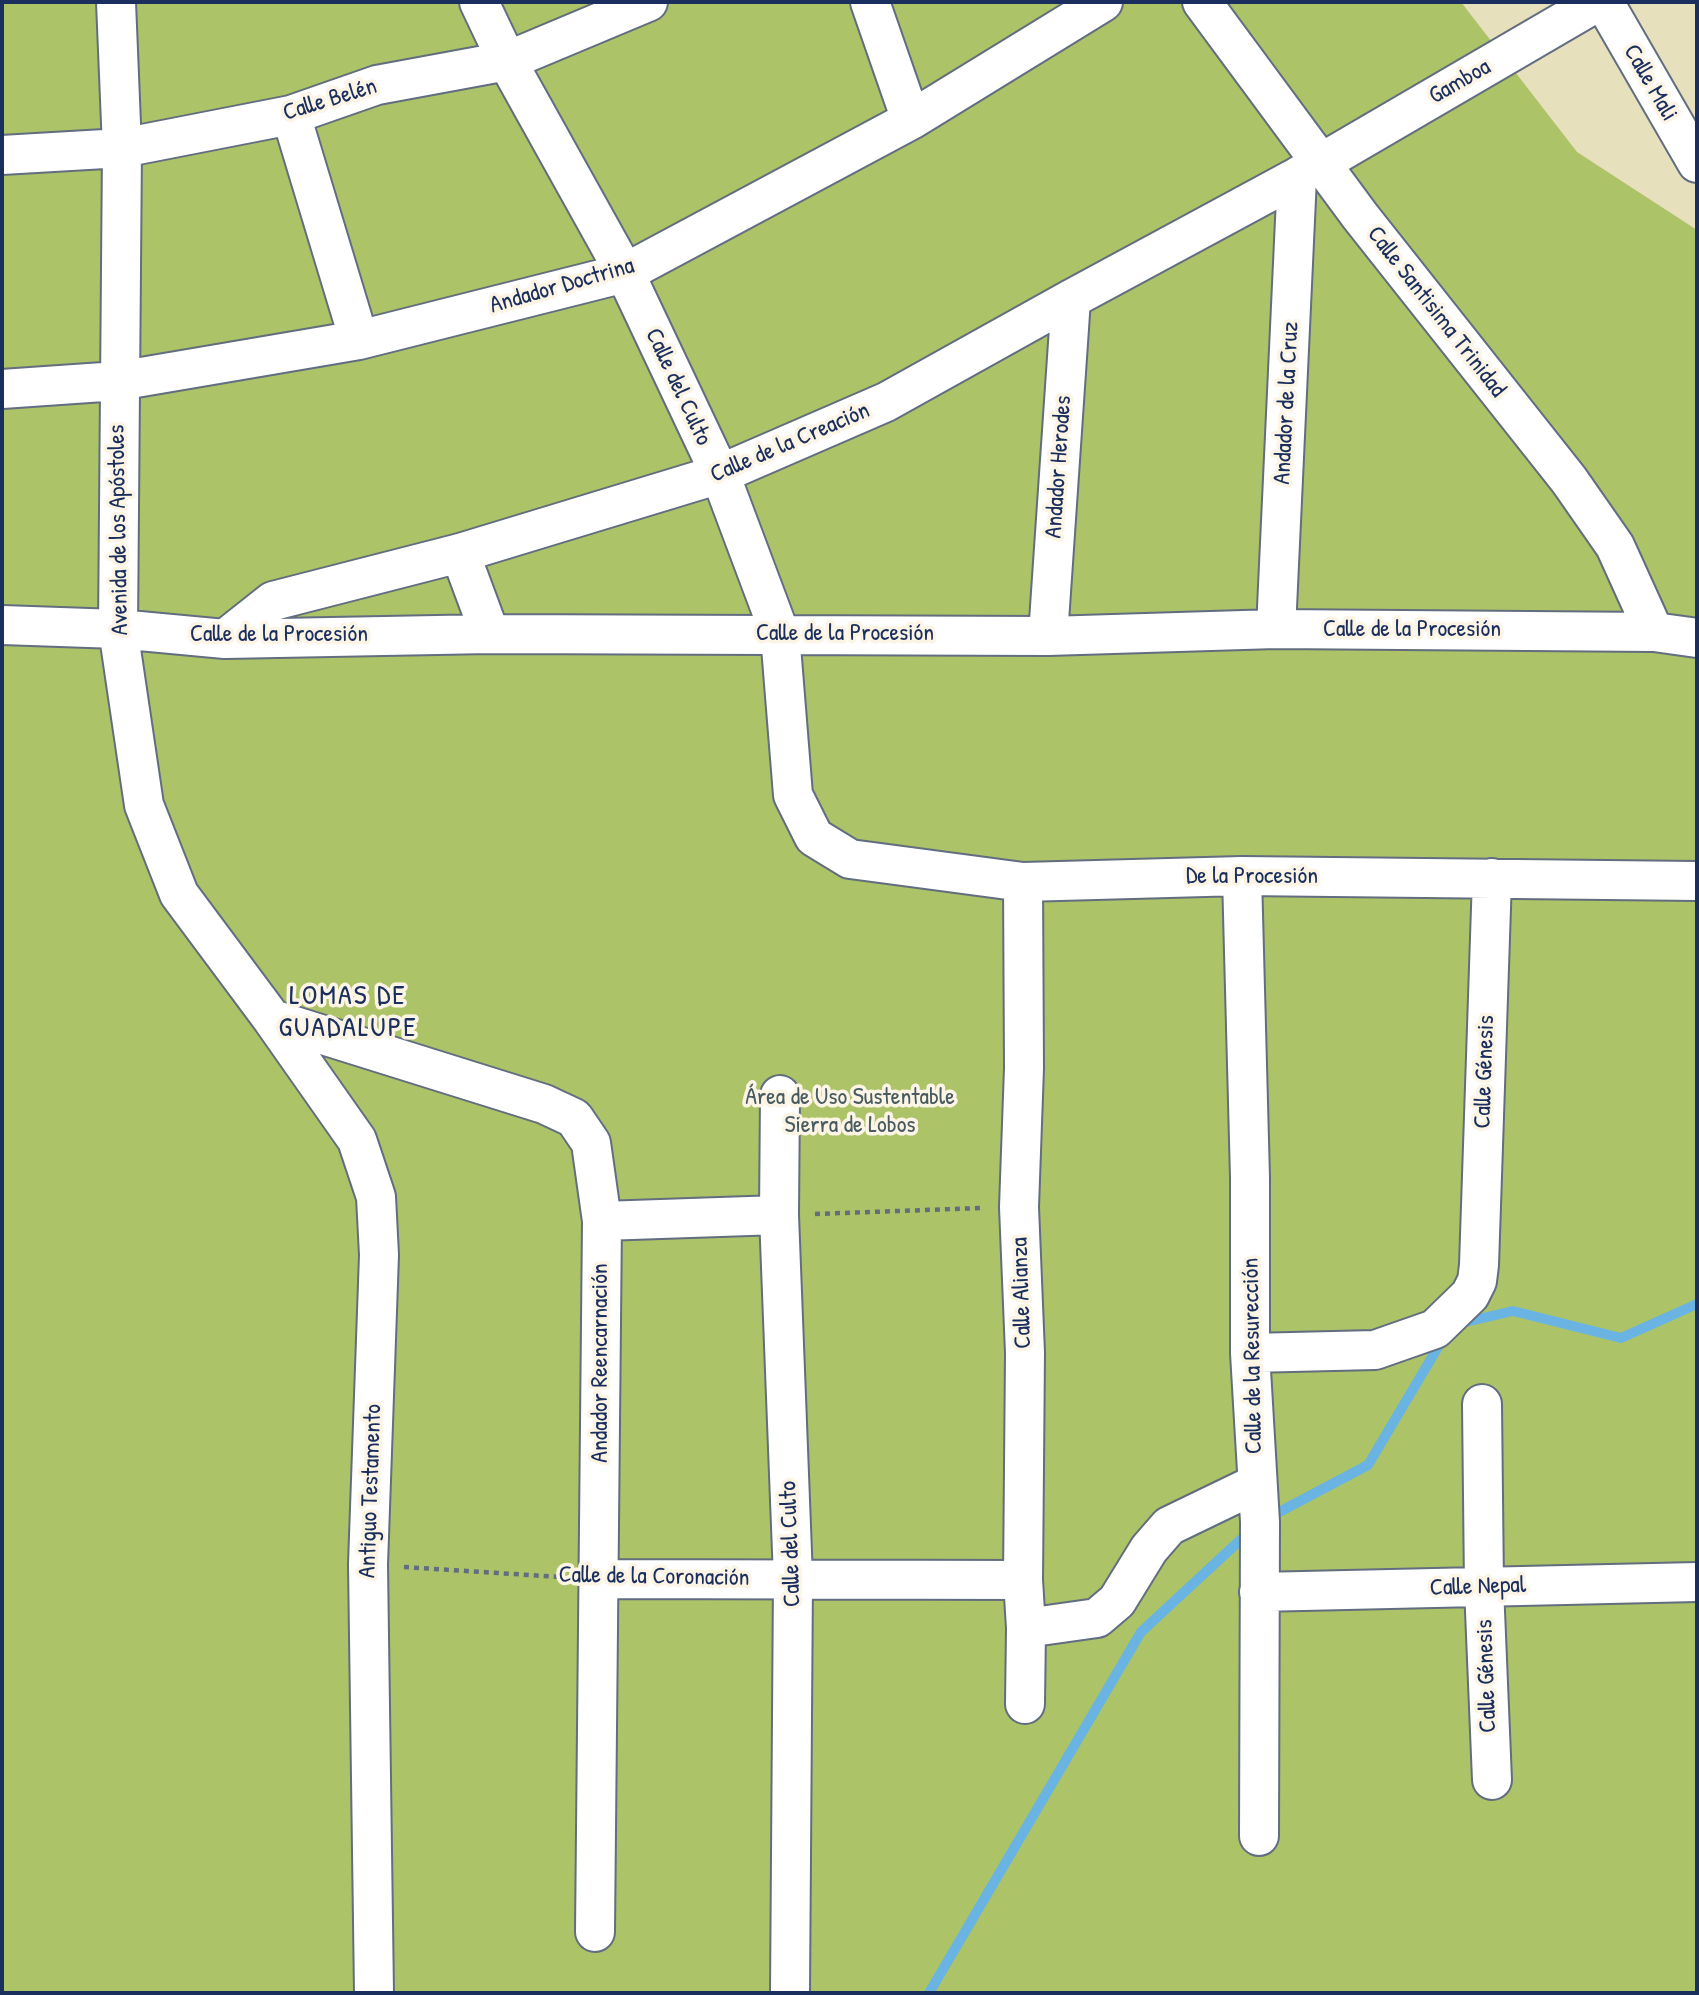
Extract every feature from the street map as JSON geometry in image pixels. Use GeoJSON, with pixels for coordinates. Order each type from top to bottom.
{"type":"FeatureCollection","features":[{"type":"Feature","properties":{"kind":"street","name":"Avenida de los Apóstoles"},"geometry":{"type":"LineString","coordinates":[[116,2],[122,148],[118,629],[144,805],[179,894],[272,1019]]}},
{"type":"Feature","properties":{"kind":"street","name":"Calle del Culto"},"geometry":{"type":"LineString","coordinates":[[480,2],[507,61],[625,273],[720,474],[780,634],[793,795],[814,837]]}},
{"type":"Feature","properties":{"kind":"street","name":"Calle Belén"},"geometry":{"type":"LineString","coordinates":[[2,155],[122,148],[291,115],[377,85],[507,61],[648,2]]}},
{"type":"Feature","properties":{"kind":"street"},"geometry":{"type":"LineString","coordinates":[[870,2],[911,120]]}},
{"type":"Feature","properties":{"kind":"street","name":"Andador Doctrina"},"geometry":{"type":"LineString","coordinates":[[2,389],[118,381],[359,340],[625,273],[911,120],[1103,2]]}},
{"type":"Feature","properties":{"kind":"street","name":"Calle Santisima Trinidad"},"geometry":{"type":"LineString","coordinates":[[1202,2],[1310,170],[1360,216],[1569,480],[1615,545],[1685,634]]}},
{"type":"Feature","properties":{"kind":"street","name":"Gamboa"},"geometry":{"type":"LineString","coordinates":[[1310,170],[1597,2]]}},
{"type":"Feature","properties":{"kind":"street","name":"Calle Mali"},"geometry":{"type":"LineString","coordinates":[[1604,2],[1697,163]]}},
{"type":"Feature","properties":{"kind":"street"},"geometry":{"type":"LineString","coordinates":[[291,115],[359,340]]}},
{"type":"Feature","properties":{"kind":"street","name":"Calle de la Creación"},"geometry":{"type":"LineString","coordinates":[[225,639],[273,601],[460,553],[720,474],[886,402],[1310,170]]}},
{"type":"Feature","properties":{"kind":"street","name":"Andador de la Cruz"},"geometry":{"type":"LineString","coordinates":[[1276,629],[1310,170]]}},
{"type":"Feature","properties":{"kind":"street","name":"Andador Herodes"},"geometry":{"type":"LineString","coordinates":[[1048,636],[1070,299]]}},
{"type":"Feature","properties":{"kind":"street"},"geometry":{"type":"LineString","coordinates":[[460,553],[490,634]]}},
{"type":"Feature","properties":{"kind":"street","name":"Calle de la Procesión"},"geometry":{"type":"LineString","coordinates":[[2,625],[118,629],[225,639],[490,634],[1048,636],[1276,629],[1685,634]]}},
{"type":"Feature","properties":{"kind":"street","name":"De la Procesión"},"geometry":{"type":"LineString","coordinates":[[814,837],[850,859],[1023,882],[1242,876],[1697,881]]}},
{"type":"Feature","properties":{"kind":"street","name":"Calle de la Resurección"},"geometry":{"type":"LineString","coordinates":[[1242,876],[1250,1178],[1250,1353],[1260,1522],[1259,1836]]}},
{"type":"Feature","properties":{"kind":"street","name":"Calle Génesis"},"geometry":{"type":"LineString","coordinates":[[1250,1353],[1375,1350],[1435,1329],[1470,1295],[1477,1281],[1479,1265],[1492,878]]}},
{"type":"Feature","properties":{"kind":"street","name":"Calle Alianza"},"geometry":{"type":"LineString","coordinates":[[1023,882],[1024,1068],[1019,1207],[1025,1353],[1023,1580],[1026,1704]]}},
{"type":"Feature","properties":{"kind":"street","name":"Andador Reencarnación"},"geometry":{"type":"LineString","coordinates":[[272,1019],[544,1104],[573,1118],[591,1143],[602,1221],[595,1932]]}},
{"type":"Feature","properties":{"kind":"street","name":"Antiguo Testamento"},"geometry":{"type":"LineString","coordinates":[[272,1019],[357,1140],[376,1197],[379,1255],[368,1564],[374,1993]]}},
{"type":"Feature","properties":{"kind":"street","name":"Calle del Culto"},"geometry":{"type":"LineString","coordinates":[[780,1095],[779,1215],[793,1578],[790,1993]]}},
{"type":"Feature","properties":{"kind":"street"},"geometry":{"type":"LineString","coordinates":[[602,1221],[779,1215]]}},
{"type":"Feature","properties":{"kind":"street","name":"Calle Génesis"},"geometry":{"type":"LineString","coordinates":[[1482,1404],[1484,1587],[1492,1780]]}},
{"type":"Feature","properties":{"kind":"street"},"geometry":{"type":"LineString","coordinates":[[1026,1628],[1097,1618],[1117,1601],[1149,1549],[1169,1526],[1256,1484]]}},
{"type":"Feature","properties":{"kind":"street","name":"Calle de la Coronación"},"geometry":{"type":"LineString","coordinates":[[599,1579],[1023,1580]]}},
{"type":"Feature","properties":{"kind":"street","name":"Calle Nepal"},"geometry":{"type":"LineString","coordinates":[[1259,1592],[1697,1582]]}},
{"type":"Feature","properties":{"kind":"path"},"geometry":{"type":"LineString","coordinates":[[779,1215],[1019,1207]]}},
{"type":"Feature","properties":{"kind":"path","name":"Calle de la Coronación"},"geometry":{"type":"LineString","coordinates":[[368,1564],[599,1579]]}},
{"type":"Feature","properties":{"kind":"green space","name":"Área de Uso Sustentable Sierra de Lobos"},"geometry":{"type":"Polygon","coordinates":[[[2,2],[1461,2],[1577,152],[1697,230],[1697,1993],[2,1993],[2,2]]]}},
{"type":"Feature","properties":{"kind":"waterway"},"geometry":{"type":"LineString","coordinates":[[1457,1324],[1513,1311],[1621,1338],[1697,1304]]}},
{"type":"Feature","properties":{"kind":"waterway"},"geometry":{"type":"LineString","coordinates":[[1266,1519],[1368,1465],[1444,1337]]}},
{"type":"Feature","properties":{"kind":"waterway"},"geometry":{"type":"LineString","coordinates":[[929,1993],[1141,1632],[1250,1531]]}},
{"type":"Feature","properties":{"kind":"district","name":"LOMAS DE GUADALUPE"},"geometry":{"type":"Point","coordinates":[348,1013]}}]}
